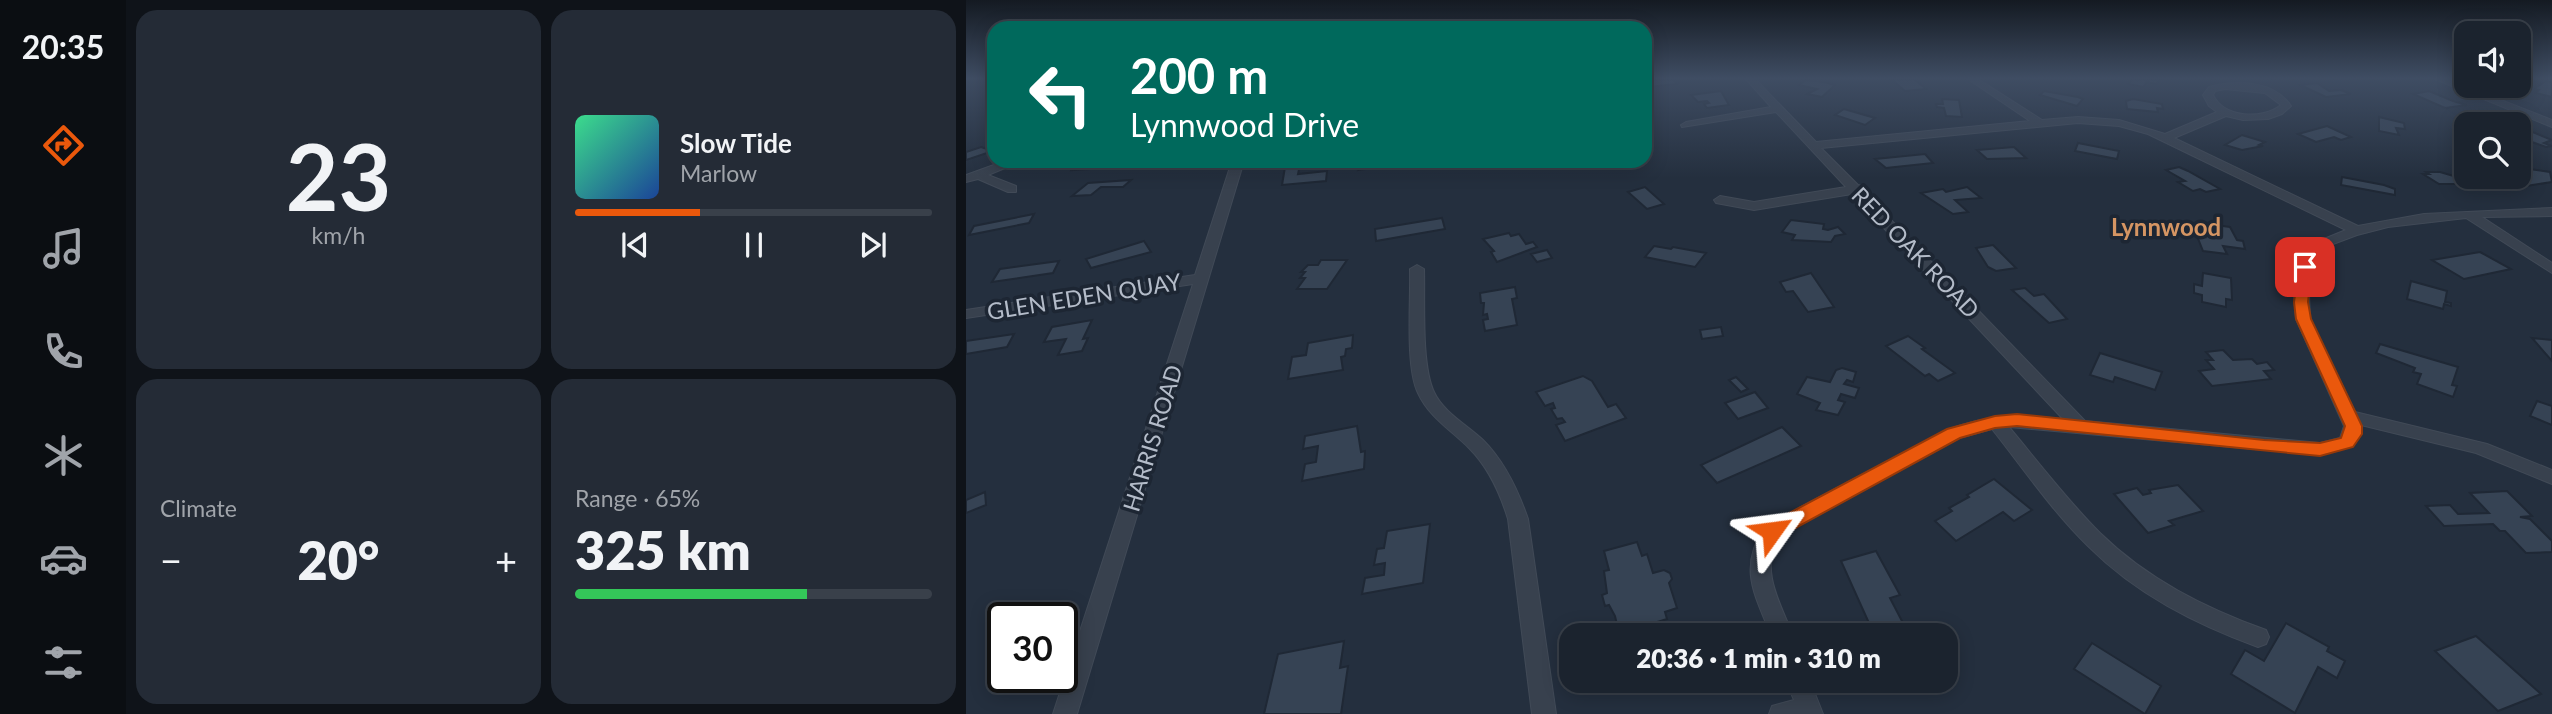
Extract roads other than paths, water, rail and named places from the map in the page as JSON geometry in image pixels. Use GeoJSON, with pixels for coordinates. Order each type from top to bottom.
{"type":"FeatureCollection","features":[{"type":"Feature","properties":{"kind":"street"},"geometry":{"type":"LineString","coordinates":[[1686,125],[1760,112]]}},
{"type":"Feature","properties":{"kind":"street","name":"RED OAK ROAD"},"geometry":{"type":"LineString","coordinates":[[1782,112],[1858,189],[2081,427]]}},
{"type":"Feature","properties":{"kind":"street"},"geometry":{"type":"LineString","coordinates":[[2023,112],[2039,123]]}},
{"type":"Feature","properties":{"kind":"street"},"geometry":{"type":"LineString","coordinates":[[2166,138],[2224,113],[2270,115],[2275,112]]}},
{"type":"Feature","properties":{"kind":"street"},"geometry":{"type":"LineString","coordinates":[[2523,112],[2552,124]]}},
{"type":"Feature","properties":{"kind":"street"},"geometry":{"type":"LineString","coordinates":[[1814,145],[2039,123],[2104,121],[2142,128],[2166,138],[2358,231]]}},
{"type":"Feature","properties":{"kind":"street"},"geometry":{"type":"LineString","coordinates":[[966,179],[998,168]]}},
{"type":"Feature","properties":{"kind":"street","name":"HARRIS ROAD"},"geometry":{"type":"LineString","coordinates":[[1065,714],[1236,168]]}},
{"type":"Feature","properties":{"kind":"street"},"geometry":{"type":"LineString","coordinates":[[979,175],[1012,189]]}},
{"type":"Feature","properties":{"kind":"street"},"geometry":{"type":"LineString","coordinates":[[1720,200],[1754,206],[1858,189]]}},
{"type":"Feature","properties":{"kind":"street"},"geometry":{"type":"LineString","coordinates":[[1777,623],[1758,572],[1758,556],[1772,531],[1953,434],[1995,422],[2017,420],[2320,449],[2347,442],[2353,434],[2349,416],[2303,319],[2301,302],[2305,267],[2311,256],[2324,244],[2358,231],[2387,224],[2469,214],[2552,212]]}},
{"type":"Feature","properties":{"kind":"street"},"geometry":{"type":"LineString","coordinates":[[2469,214],[2552,269]]}},
{"type":"Feature","properties":{"kind":"street"},"geometry":{"type":"LineString","coordinates":[[1417,269],[1420,374],[1425,391],[1434,407],[1478,446],[1496,469],[1518,519],[1544,714]]}},
{"type":"Feature","properties":{"kind":"street","name":"GLEN EDEN QUAY"},"geometry":{"type":"LineString","coordinates":[[966,314],[1202,278]]}},
{"type":"Feature","properties":{"kind":"street"},"geometry":{"type":"LineString","coordinates":[[2349,416],[2481,448],[2552,477]]}},
{"type":"Feature","properties":{"kind":"street"},"geometry":{"type":"LineString","coordinates":[[1995,422],[2093,539],[2125,568],[2186,607],[2258,636]]}},
{"type":"Feature","properties":{"kind":"street"},"geometry":{"type":"LineString","coordinates":[[1781,714],[1810,712],[1803,693]]}},
{"type":"Feature","properties":{"kind":"district","name":"Lynnwood"},"geometry":{"type":"Point","coordinates":[2166,226]}}]}
